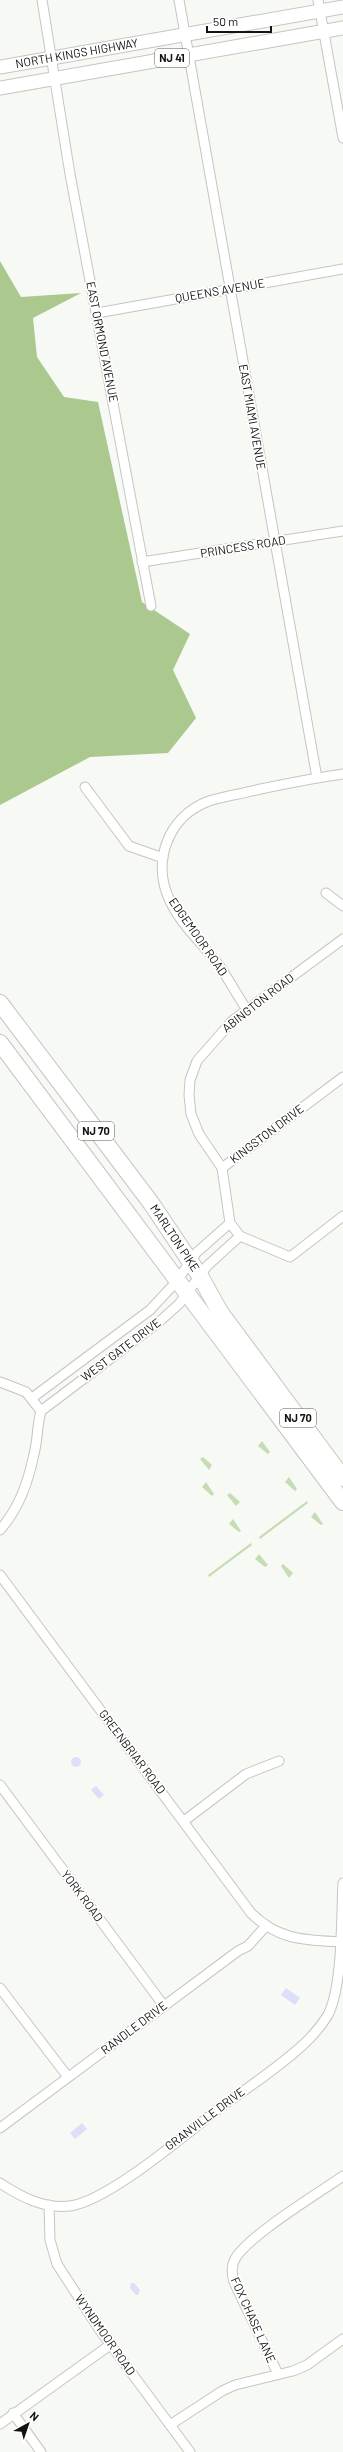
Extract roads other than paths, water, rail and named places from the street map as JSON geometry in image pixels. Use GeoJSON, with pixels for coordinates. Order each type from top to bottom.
{"type":"FeatureCollection","features":[{"type":"Feature","properties":{"kind":"highway","name":"MARLTON PIKE"},"geometry":{"type":"LineString","coordinates":[[0,1003],[150,1203],[184,1271],[220,1312],[343,1478]]}},
{"type":"Feature","properties":{"kind":"highway","name":"MARLTON PIKE"},"geometry":{"type":"LineString","coordinates":[[0,1043],[194,1284],[343,1502]]}},
{"type":"Feature","properties":{"kind":"main road","name":"NORTH KINGS HIGHWAY"},"geometry":{"type":"LineString","coordinates":[[0,67],[185,35],[319,6],[343,7]]}},
{"type":"Feature","properties":{"kind":"main road","name":"NORTH KINGS HIGHWAY"},"geometry":{"type":"LineString","coordinates":[[0,88],[343,28]]}},
{"type":"Feature","properties":{"kind":"street","name":"EAST ORMOND AVENUE"},"geometry":{"type":"LineString","coordinates":[[42,0],[56,79],[70,174],[151,606]]}},
{"type":"Feature","properties":{"kind":"street","name":"EAST MIAMI AVENUE"},"geometry":{"type":"LineString","coordinates":[[179,0],[274,542],[318,778]]}},
{"type":"Feature","properties":{"kind":"street"},"geometry":{"type":"LineString","coordinates":[[319,6],[343,138]]}},
{"type":"Feature","properties":{"kind":"street","name":"QUEENS AVENUE"},"geometry":{"type":"LineString","coordinates":[[97,314],[343,269]]}},
{"type":"Feature","properties":{"kind":"street","name":"PRINCESS ROAD"},"geometry":{"type":"LineString","coordinates":[[142,562],[343,531]]}},
{"type":"Feature","properties":{"kind":"street","name":"EDGEMOOR ROAD"},"geometry":{"type":"LineString","coordinates":[[247,1010],[218,964],[188,929],[170,902],[164,883],[163,858],[172,831],[180,819],[195,808],[209,801],[343,774]]}},
{"type":"Feature","properties":{"kind":"street"},"geometry":{"type":"LineString","coordinates":[[85,788],[129,846],[163,858]]}},
{"type":"Feature","properties":{"kind":"street"},"geometry":{"type":"LineString","coordinates":[[326,893],[343,906]]}},
{"type":"Feature","properties":{"kind":"street","name":"ABINGTON ROAD"},"geometry":{"type":"LineString","coordinates":[[222,1168],[199,1134],[191,1114],[189,1096],[190,1080],[197,1061],[207,1047],[232,1021],[343,939]]}},
{"type":"Feature","properties":{"kind":"street","name":"KINGSTON DRIVE"},"geometry":{"type":"LineString","coordinates":[[235,1230],[222,1168],[343,1077]]}},
{"type":"Feature","properties":{"kind":"street"},"geometry":{"type":"LineString","coordinates":[[235,1230],[290,1257],[343,1216]]}},
{"type":"Feature","properties":{"kind":"street","name":"WEST GATE DRIVE"},"geometry":{"type":"LineString","coordinates":[[36,1404],[150,1310],[184,1271],[196,1253],[235,1230]]}},
{"type":"Feature","properties":{"kind":"street","name":"WEST GATE DRIVE"},"geometry":{"type":"LineString","coordinates":[[36,1404],[160,1321],[194,1284],[206,1266],[235,1230]]}},
{"type":"Feature","properties":{"kind":"street"},"geometry":{"type":"LineString","coordinates":[[0,1382],[19,1388],[36,1404],[37,1423],[35,1453],[23,1495],[11,1517],[0,1530]]}},
{"type":"Feature","properties":{"kind":"street","name":"GREENBRIAR ROAD"},"geometry":{"type":"LineString","coordinates":[[0,1575],[251,1913],[266,1927]]}},
{"type":"Feature","properties":{"kind":"street"},"geometry":{"type":"LineString","coordinates":[[184,1821],[246,1774],[278,1761]]}},
{"type":"Feature","properties":{"kind":"street","name":"YORK ROAD"},"geometry":{"type":"LineString","coordinates":[[0,1785],[164,2006]]}},
{"type":"Feature","properties":{"kind":"street","name":"GRANVILLE DRIVE"},"geometry":{"type":"LineString","coordinates":[[0,2184],[20,2196],[49,2205],[70,2206],[81,2203],[107,2191],[137,2171],[296,2051],[328,2015],[335,2000],[342,1942],[343,1884]]}},
{"type":"Feature","properties":{"kind":"street"},"geometry":{"type":"LineString","coordinates":[[266,1927],[298,1939],[342,1942]]}},
{"type":"Feature","properties":{"kind":"street","name":"RANDLE DRIVE"},"geometry":{"type":"LineString","coordinates":[[0,2128],[238,1951],[248,1946],[266,1927]]}},
{"type":"Feature","properties":{"kind":"street"},"geometry":{"type":"LineString","coordinates":[[0,1988],[68,2077]]}},
{"type":"Feature","properties":{"kind":"street","name":"FOX CHASE LANE"},"geometry":{"type":"LineString","coordinates":[[278,2374],[234,2282],[232,2270],[234,2261],[263,2231],[343,2176]]}},
{"type":"Feature","properties":{"kind":"street","name":"WYNDMOOR ROAD"},"geometry":{"type":"LineString","coordinates":[[49,2205],[50,2240],[57,2264],[110,2344],[190,2452]]}},
{"type":"Feature","properties":{"kind":"street"},"geometry":{"type":"LineString","coordinates":[[170,2425],[222,2391],[307,2365],[343,2339]]}},
{"type":"Feature","properties":{"kind":"street"},"geometry":{"type":"LineString","coordinates":[[0,2424],[13,2413],[110,2344]]}},
{"type":"Feature","properties":{"kind":"street"},"geometry":{"type":"LineString","coordinates":[[13,2413],[41,2452]]}},
{"type":"Feature","properties":{"kind":"water"},"geometry":{"type":"Polygon","coordinates":[[[76,1757],[81,1762],[76,1767],[71,1762],[76,1757]]]}},
{"type":"Feature","properties":{"kind":"water"},"geometry":{"type":"Polygon","coordinates":[[[96,1786],[104,1795],[99,1799],[91,1790],[96,1786]]]}},
{"type":"Feature","properties":{"kind":"water"},"geometry":{"type":"Polygon","coordinates":[[[286,1988],[300,1998],[295,2005],[281,1995],[286,1988]]]}},
{"type":"Feature","properties":{"kind":"water"},"geometry":{"type":"Polygon","coordinates":[[[82,2123],[87,2129],[75,2139],[70,2133],[82,2123]]]}},
{"type":"Feature","properties":{"kind":"water"},"geometry":{"type":"Polygon","coordinates":[[[131,2283],[134,2283],[140,2290],[138,2295],[136,2295],[130,2288],[131,2283]]]}}]}
